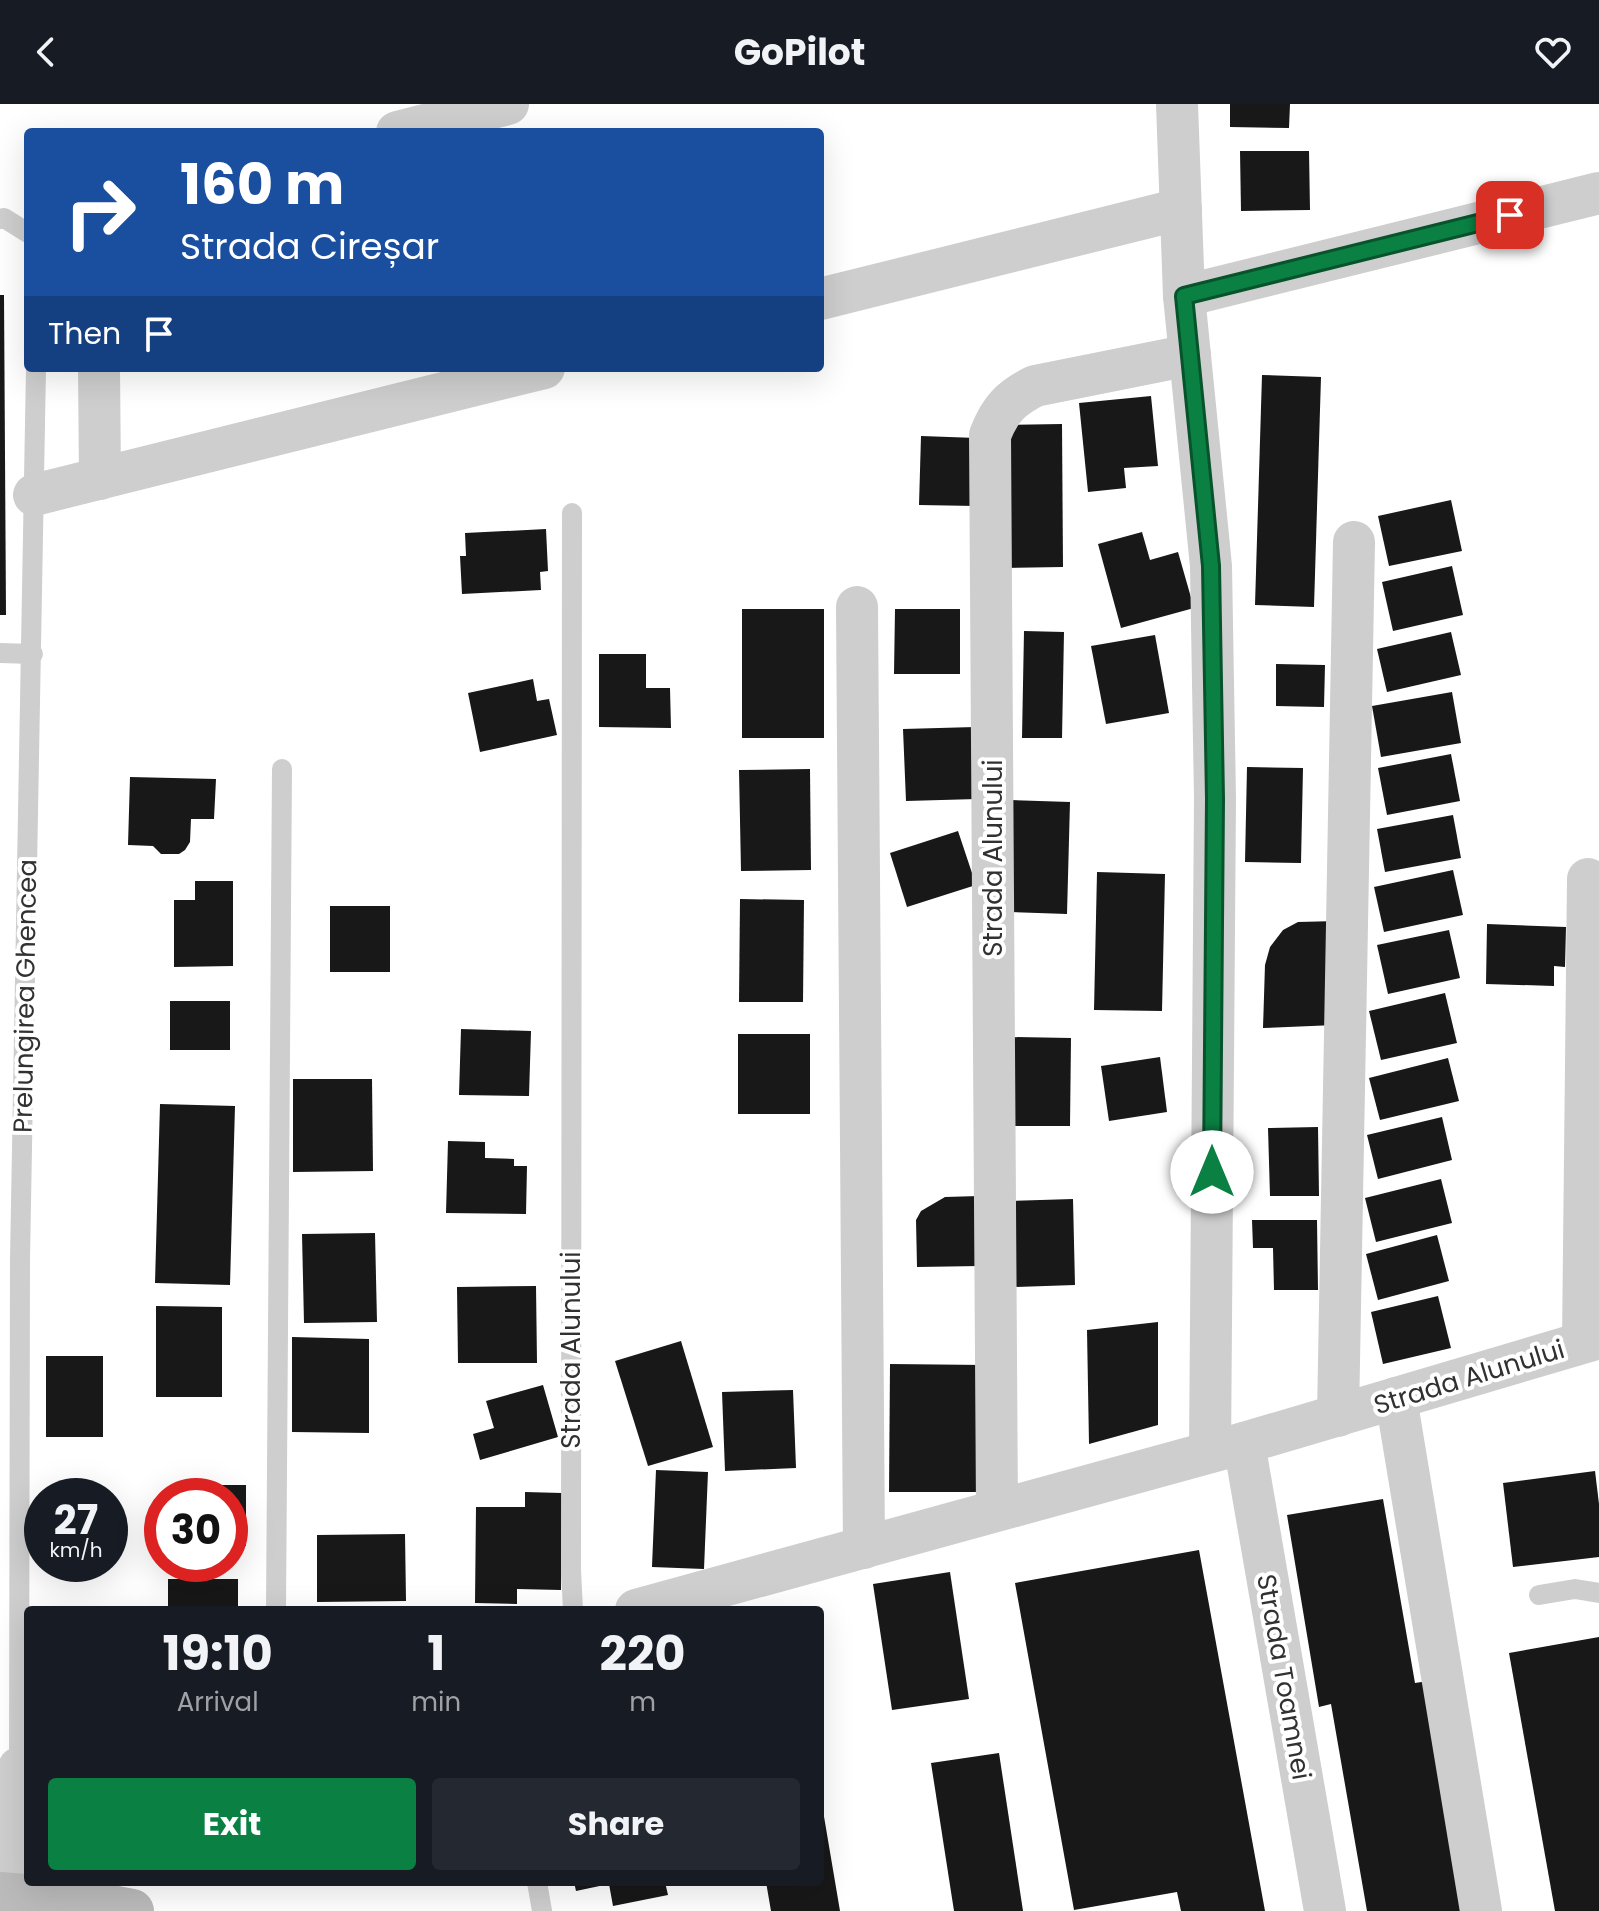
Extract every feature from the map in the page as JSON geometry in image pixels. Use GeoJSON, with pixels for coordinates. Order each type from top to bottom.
{"type":"FeatureCollection","features":[{"type":"Feature","properties":{"kind":"main road"},"geometry":{"type":"LineString","coordinates":[[1,1894],[73,1900],[132,1911]]}},
{"type":"Feature","properties":{"kind":"street"},"geometry":{"type":"LineString","coordinates":[[413,128],[508,104]]}},
{"type":"Feature","properties":{"kind":"street","name":"Strada Toamnei"},"geometry":{"type":"LineString","coordinates":[[1177,104],[1184,296],[1212,581],[1227,1448],[1325,1911]]}},
{"type":"Feature","properties":{"kind":"street"},"geometry":{"type":"LineString","coordinates":[[1184,296],[1599,193]]}},
{"type":"Feature","properties":{"kind":"street"},"geometry":{"type":"LineString","coordinates":[[824,298],[1181,209]]}},
{"type":"Feature","properties":{"kind":"street","name":"Strada Alunului"},"geometry":{"type":"LineString","coordinates":[[997,1510],[990,435],[999,413],[1014,397],[1035,386],[1190,355]]}},
{"type":"Feature","properties":{"kind":"street"},"geometry":{"type":"LineString","coordinates":[[99,372],[100,479]]}},
{"type":"Feature","properties":{"kind":"street"},"geometry":{"type":"LineString","coordinates":[[34,495],[528,372]]}},
{"type":"Feature","properties":{"kind":"street","name":"Strada Alunului"},"geometry":{"type":"LineString","coordinates":[[1338,1416],[1354,542]]}},
{"type":"Feature","properties":{"kind":"street"},"geometry":{"type":"LineString","coordinates":[[857,607],[864,1548]]}},
{"type":"Feature","properties":{"kind":"street"},"geometry":{"type":"LineString","coordinates":[[1588,879],[1591,1340]]}},
{"type":"Feature","properties":{"kind":"street","name":"Strada Alunului"},"geometry":{"type":"LineString","coordinates":[[651,1606],[1227,1448],[1591,1340]]}},
{"type":"Feature","properties":{"kind":"street"},"geometry":{"type":"LineString","coordinates":[[1396,1398],[1481,1911]]}},
{"type":"Feature","properties":{"kind":"street"},"geometry":{"type":"LineString","coordinates":[[1,1894],[10,1818],[24,1767]]}},
{"type":"Feature","properties":{"kind":"lane"},"geometry":{"type":"LineString","coordinates":[[0,219],[4,218],[24,230]]}},
{"type":"Feature","properties":{"kind":"lane","name":"Prelungirea Ghencea"},"geometry":{"type":"LineString","coordinates":[[24,1767],[10,1259],[33,654],[36,372]]}},
{"type":"Feature","properties":{"kind":"lane","name":"Strada Alunului"},"geometry":{"type":"LineString","coordinates":[[572,513],[573,1606]]}},
{"type":"Feature","properties":{"kind":"lane"},"geometry":{"type":"LineString","coordinates":[[0,653],[33,654]]}},
{"type":"Feature","properties":{"kind":"lane"},"geometry":{"type":"LineString","coordinates":[[276,1606],[282,769]]}},
{"type":"Feature","properties":{"kind":"lane"},"geometry":{"type":"LineString","coordinates":[[1539,1595],[1575,1589],[1599,1593]]}},
{"type":"Feature","properties":{"kind":"lane"},"geometry":{"type":"LineString","coordinates":[[538,1886],[542,1911]]}},
{"type":"Feature","properties":{"kind":"building"},"geometry":{"type":"Polygon","coordinates":[[[1230,104],[1290,104],[1289,128],[1230,127],[1230,104]]]}},
{"type":"Feature","properties":{"kind":"building"},"geometry":{"type":"Polygon","coordinates":[[[1240,151],[1309,151],[1310,210],[1241,211],[1240,151]]]}},
{"type":"Feature","properties":{"kind":"building"},"geometry":{"type":"Polygon","coordinates":[[[0,295],[4,295],[6,615],[0,615],[0,295]]]}},
{"type":"Feature","properties":{"kind":"building"},"geometry":{"type":"Polygon","coordinates":[[[1262,375],[1321,377],[1314,607],[1255,605],[1262,375]]]}},
{"type":"Feature","properties":{"kind":"building"},"geometry":{"type":"Polygon","coordinates":[[[1151,396],[1158,466],[1124,468],[1126,488],[1088,492],[1079,403],[1151,396]]]}},
{"type":"Feature","properties":{"kind":"building"},"geometry":{"type":"Polygon","coordinates":[[[1062,424],[1063,567],[1002,568],[1002,425],[1062,424]]]}},
{"type":"Feature","properties":{"kind":"building"},"geometry":{"type":"Polygon","coordinates":[[[921,436],[977,438],[976,506],[919,505],[921,436]]]}},
{"type":"Feature","properties":{"kind":"building"},"geometry":{"type":"Polygon","coordinates":[[[1451,500],[1462,551],[1389,566],[1378,516],[1451,500]]]}},
{"type":"Feature","properties":{"kind":"building"},"geometry":{"type":"Polygon","coordinates":[[[546,529],[548,571],[540,572],[541,590],[462,594],[460,556],[466,556],[465,533],[546,529]]]}},
{"type":"Feature","properties":{"kind":"building"},"geometry":{"type":"Polygon","coordinates":[[[1142,532],[1150,560],[1178,552],[1194,608],[1121,628],[1098,544],[1142,532]]]}},
{"type":"Feature","properties":{"kind":"building"},"geometry":{"type":"Polygon","coordinates":[[[1452,566],[1463,615],[1393,631],[1382,582],[1452,566]]]}},
{"type":"Feature","properties":{"kind":"building"},"geometry":{"type":"Polygon","coordinates":[[[742,609],[824,609],[824,738],[742,738],[742,609]]]}},
{"type":"Feature","properties":{"kind":"building"},"geometry":{"type":"Polygon","coordinates":[[[895,609],[960,609],[960,674],[894,674],[895,609]]]}},
{"type":"Feature","properties":{"kind":"building"},"geometry":{"type":"Polygon","coordinates":[[[1024,631],[1064,632],[1062,738],[1022,738],[1024,631]]]}},
{"type":"Feature","properties":{"kind":"building"},"geometry":{"type":"Polygon","coordinates":[[[1451,632],[1461,675],[1387,692],[1377,649],[1451,632]]]}},
{"type":"Feature","properties":{"kind":"building"},"geometry":{"type":"Polygon","coordinates":[[[1155,635],[1169,713],[1106,724],[1091,646],[1155,635]]]}},
{"type":"Feature","properties":{"kind":"building"},"geometry":{"type":"Polygon","coordinates":[[[599,654],[646,654],[646,688],[670,688],[671,728],[599,727],[599,654]]]}},
{"type":"Feature","properties":{"kind":"building"},"geometry":{"type":"Polygon","coordinates":[[[1276,664],[1325,665],[1324,707],[1276,706],[1276,664]]]}},
{"type":"Feature","properties":{"kind":"building"},"geometry":{"type":"Polygon","coordinates":[[[533,679],[537,701],[549,699],[557,735],[480,752],[468,693],[533,679]]]}},
{"type":"Feature","properties":{"kind":"building"},"geometry":{"type":"Polygon","coordinates":[[[1452,692],[1461,743],[1381,757],[1372,706],[1452,692]]]}},
{"type":"Feature","properties":{"kind":"building"},"geometry":{"type":"Polygon","coordinates":[[[975,727],[977,799],[906,801],[903,729],[975,727]]]}},
{"type":"Feature","properties":{"kind":"building"},"geometry":{"type":"Polygon","coordinates":[[[1451,754],[1460,801],[1387,815],[1378,768],[1451,754]]]}},
{"type":"Feature","properties":{"kind":"building"},"geometry":{"type":"Polygon","coordinates":[[[1247,767],[1303,768],[1301,863],[1245,862],[1247,767]]]}},
{"type":"Feature","properties":{"kind":"building"},"geometry":{"type":"Polygon","coordinates":[[[810,769],[811,870],[741,871],[739,770],[810,769]]]}},
{"type":"Feature","properties":{"kind":"building"},"geometry":{"type":"Polygon","coordinates":[[[130,777],[216,779],[214,819],[191,819],[190,842],[179,854],[161,854],[153,846],[128,845],[130,777]]]}},
{"type":"Feature","properties":{"kind":"building"},"geometry":{"type":"Polygon","coordinates":[[[1011,800],[1070,802],[1067,914],[1009,912],[1011,800]]]}},
{"type":"Feature","properties":{"kind":"building"},"geometry":{"type":"Polygon","coordinates":[[[1453,815],[1461,858],[1385,872],[1377,829],[1453,815]]]}},
{"type":"Feature","properties":{"kind":"building"},"geometry":{"type":"Polygon","coordinates":[[[958,831],[976,885],[907,907],[890,853],[958,831]]]}},
{"type":"Feature","properties":{"kind":"building"},"geometry":{"type":"Polygon","coordinates":[[[1453,870],[1463,915],[1384,932],[1374,887],[1453,870]]]}},
{"type":"Feature","properties":{"kind":"building"},"geometry":{"type":"Polygon","coordinates":[[[1097,872],[1165,874],[1162,1011],[1094,1010],[1097,872]]]}},
{"type":"Feature","properties":{"kind":"building"},"geometry":{"type":"Polygon","coordinates":[[[195,881],[233,881],[233,966],[174,967],[174,900],[195,900],[195,881]]]}},
{"type":"Feature","properties":{"kind":"building"},"geometry":{"type":"Polygon","coordinates":[[[740,899],[804,900],[803,1002],[739,1002],[740,899]]]}},
{"type":"Feature","properties":{"kind":"building"},"geometry":{"type":"Polygon","coordinates":[[[330,906],[390,906],[390,972],[330,972],[330,906]]]}},
{"type":"Feature","properties":{"kind":"building"},"geometry":{"type":"Polygon","coordinates":[[[1337,921],[1335,1025],[1263,1028],[1265,965],[1270,947],[1283,930],[1298,922],[1337,921]]]}},
{"type":"Feature","properties":{"kind":"building"},"geometry":{"type":"Polygon","coordinates":[[[1487,924],[1566,927],[1565,967],[1554,966],[1554,986],[1486,984],[1487,924]]]}},
{"type":"Feature","properties":{"kind":"building"},"geometry":{"type":"Polygon","coordinates":[[[1449,930],[1460,978],[1388,994],[1377,945],[1449,930]]]}},
{"type":"Feature","properties":{"kind":"building"},"geometry":{"type":"Polygon","coordinates":[[[1445,993],[1457,1043],[1381,1060],[1369,1011],[1445,993]]]}},
{"type":"Feature","properties":{"kind":"building"},"geometry":{"type":"Polygon","coordinates":[[[170,1001],[230,1001],[230,1050],[170,1050],[170,1001]]]}},
{"type":"Feature","properties":{"kind":"building"},"geometry":{"type":"Polygon","coordinates":[[[461,1029],[531,1031],[529,1096],[459,1095],[461,1029]]]}},
{"type":"Feature","properties":{"kind":"building"},"geometry":{"type":"Polygon","coordinates":[[[738,1034],[810,1034],[810,1114],[738,1114],[738,1034]]]}},
{"type":"Feature","properties":{"kind":"building"},"geometry":{"type":"Polygon","coordinates":[[[1009,1037],[1071,1038],[1070,1126],[1008,1126],[1009,1037]]]}},
{"type":"Feature","properties":{"kind":"building"},"geometry":{"type":"Polygon","coordinates":[[[1160,1057],[1167,1112],[1109,1121],[1101,1066],[1160,1057]]]}},
{"type":"Feature","properties":{"kind":"building"},"geometry":{"type":"Polygon","coordinates":[[[1448,1058],[1459,1101],[1380,1120],[1369,1078],[1448,1058]]]}},
{"type":"Feature","properties":{"kind":"building"},"geometry":{"type":"Polygon","coordinates":[[[293,1079],[372,1079],[373,1171],[293,1172],[293,1079]]]}},
{"type":"Feature","properties":{"kind":"building"},"geometry":{"type":"Polygon","coordinates":[[[160,1104],[235,1106],[230,1285],[155,1283],[160,1104]]]}},
{"type":"Feature","properties":{"kind":"building"},"geometry":{"type":"Polygon","coordinates":[[[1442,1117],[1452,1160],[1378,1179],[1367,1135],[1442,1117]]]}},
{"type":"Feature","properties":{"kind":"building"},"geometry":{"type":"Polygon","coordinates":[[[1318,1127],[1319,1196],[1270,1196],[1268,1128],[1318,1127]]]}},
{"type":"Feature","properties":{"kind":"building"},"geometry":{"type":"Polygon","coordinates":[[[448,1141],[485,1142],[485,1158],[514,1159],[514,1166],[527,1166],[526,1214],[446,1213],[448,1141]]]}},
{"type":"Feature","properties":{"kind":"building"},"geometry":{"type":"Polygon","coordinates":[[[1441,1179],[1452,1223],[1376,1242],[1365,1198],[1441,1179]]]}},
{"type":"Feature","properties":{"kind":"building"},"geometry":{"type":"Polygon","coordinates":[[[979,1196],[980,1266],[917,1267],[916,1220],[921,1211],[945,1197],[979,1196]]]}},
{"type":"Feature","properties":{"kind":"building"},"geometry":{"type":"Polygon","coordinates":[[[1073,1199],[1075,1285],[1013,1287],[1011,1201],[1073,1199]]]}},
{"type":"Feature","properties":{"kind":"building"},"geometry":{"type":"Polygon","coordinates":[[[1252,1220],[1317,1220],[1318,1290],[1274,1290],[1273,1248],[1253,1248],[1252,1220]]]}},
{"type":"Feature","properties":{"kind":"building"},"geometry":{"type":"Polygon","coordinates":[[[375,1233],[377,1322],[304,1323],[302,1234],[375,1233]]]}},
{"type":"Feature","properties":{"kind":"building"},"geometry":{"type":"Polygon","coordinates":[[[1437,1235],[1449,1281],[1378,1300],[1366,1254],[1437,1235]]]}},
{"type":"Feature","properties":{"kind":"building"},"geometry":{"type":"Polygon","coordinates":[[[536,1286],[537,1363],[458,1363],[457,1287],[536,1286]]]}},
{"type":"Feature","properties":{"kind":"building"},"geometry":{"type":"Polygon","coordinates":[[[1438,1296],[1451,1348],[1383,1364],[1371,1312],[1438,1296]]]}},
{"type":"Feature","properties":{"kind":"building"},"geometry":{"type":"Polygon","coordinates":[[[156,1306],[222,1307],[222,1397],[156,1397],[156,1306]]]}},
{"type":"Feature","properties":{"kind":"building"},"geometry":{"type":"Polygon","coordinates":[[[1158,1322],[1158,1425],[1089,1444],[1087,1330],[1158,1322]]]}},
{"type":"Feature","properties":{"kind":"building"},"geometry":{"type":"Polygon","coordinates":[[[292,1337],[369,1339],[369,1433],[292,1432],[292,1337]]]}},
{"type":"Feature","properties":{"kind":"building"},"geometry":{"type":"Polygon","coordinates":[[[681,1341],[713,1447],[648,1466],[615,1361],[681,1341]]]}},
{"type":"Feature","properties":{"kind":"building"},"geometry":{"type":"Polygon","coordinates":[[[46,1356],[103,1356],[103,1437],[46,1437],[46,1356]]]}},
{"type":"Feature","properties":{"kind":"building"},"geometry":{"type":"Polygon","coordinates":[[[890,1364],[985,1365],[985,1492],[889,1492],[890,1364]]]}},
{"type":"Feature","properties":{"kind":"building"},"geometry":{"type":"Polygon","coordinates":[[[543,1385],[558,1437],[480,1460],[473,1434],[494,1428],[486,1401],[543,1385]]]}},
{"type":"Feature","properties":{"kind":"building"},"geometry":{"type":"Polygon","coordinates":[[[793,1390],[796,1468],[725,1471],[722,1392],[793,1390]]]}},
{"type":"Feature","properties":{"kind":"building"},"geometry":{"type":"Polygon","coordinates":[[[656,1470],[708,1472],[704,1569],[652,1567],[656,1470]]]}},
{"type":"Feature","properties":{"kind":"building"},"geometry":{"type":"Polygon","coordinates":[[[1595,1471],[1599,1504],[1599,1557],[1513,1567],[1503,1483],[1595,1471]]]}},
{"type":"Feature","properties":{"kind":"building"},"geometry":{"type":"Polygon","coordinates":[[[525,1492],[562,1493],[561,1590],[517,1589],[517,1604],[475,1603],[476,1507],[525,1507],[525,1492]]]}},
{"type":"Feature","properties":{"kind":"building"},"geometry":{"type":"Polygon","coordinates":[[[1383,1499],[1415,1683],[1428,1681],[1468,1911],[1367,1911],[1331,1704],[1319,1707],[1287,1515],[1383,1499]]]}},
{"type":"Feature","properties":{"kind":"building"},"geometry":{"type":"Polygon","coordinates":[[[405,1534],[406,1601],[317,1602],[317,1535],[405,1534]]]}},
{"type":"Feature","properties":{"kind":"building"},"geometry":{"type":"Polygon","coordinates":[[[1199,1550],[1265,1911],[1181,1911],[1177,1892],[1074,1910],[1015,1583],[1199,1550]]]}},
{"type":"Feature","properties":{"kind":"building"},"geometry":{"type":"Polygon","coordinates":[[[950,1572],[969,1699],[892,1710],[873,1584],[950,1572]]]}},
{"type":"Feature","properties":{"kind":"building"},"geometry":{"type":"Polygon","coordinates":[[[168,1582],[238,1582],[238,1606],[168,1606],[168,1582]]]}},
{"type":"Feature","properties":{"kind":"building"},"geometry":{"type":"Polygon","coordinates":[[[1599,1637],[1599,1911],[1555,1911],[1509,1653],[1599,1637]]]}},
{"type":"Feature","properties":{"kind":"building"},"geometry":{"type":"Polygon","coordinates":[[[999,1753],[1023,1911],[954,1911],[931,1763],[999,1753]]]}},
{"type":"Feature","properties":{"kind":"building"},"geometry":{"type":"Polygon","coordinates":[[[824,1817],[840,1911],[771,1911],[767,1886],[824,1886],[824,1817]]]}},
{"type":"Feature","properties":{"kind":"building"},"geometry":{"type":"Polygon","coordinates":[[[575,1886],[600,1886],[576,1891],[575,1886]]]}},
{"type":"Feature","properties":{"kind":"building"},"geometry":{"type":"Polygon","coordinates":[[[609,1886],[666,1886],[668,1895],[613,1906],[609,1886]]]}},
{"type":"Feature","properties":{"kind":"route"},"geometry":{"type":"LineString","coordinates":[[1212,1172],[1215,799],[1211,566],[1184,296],[1510,215]]}}]}
